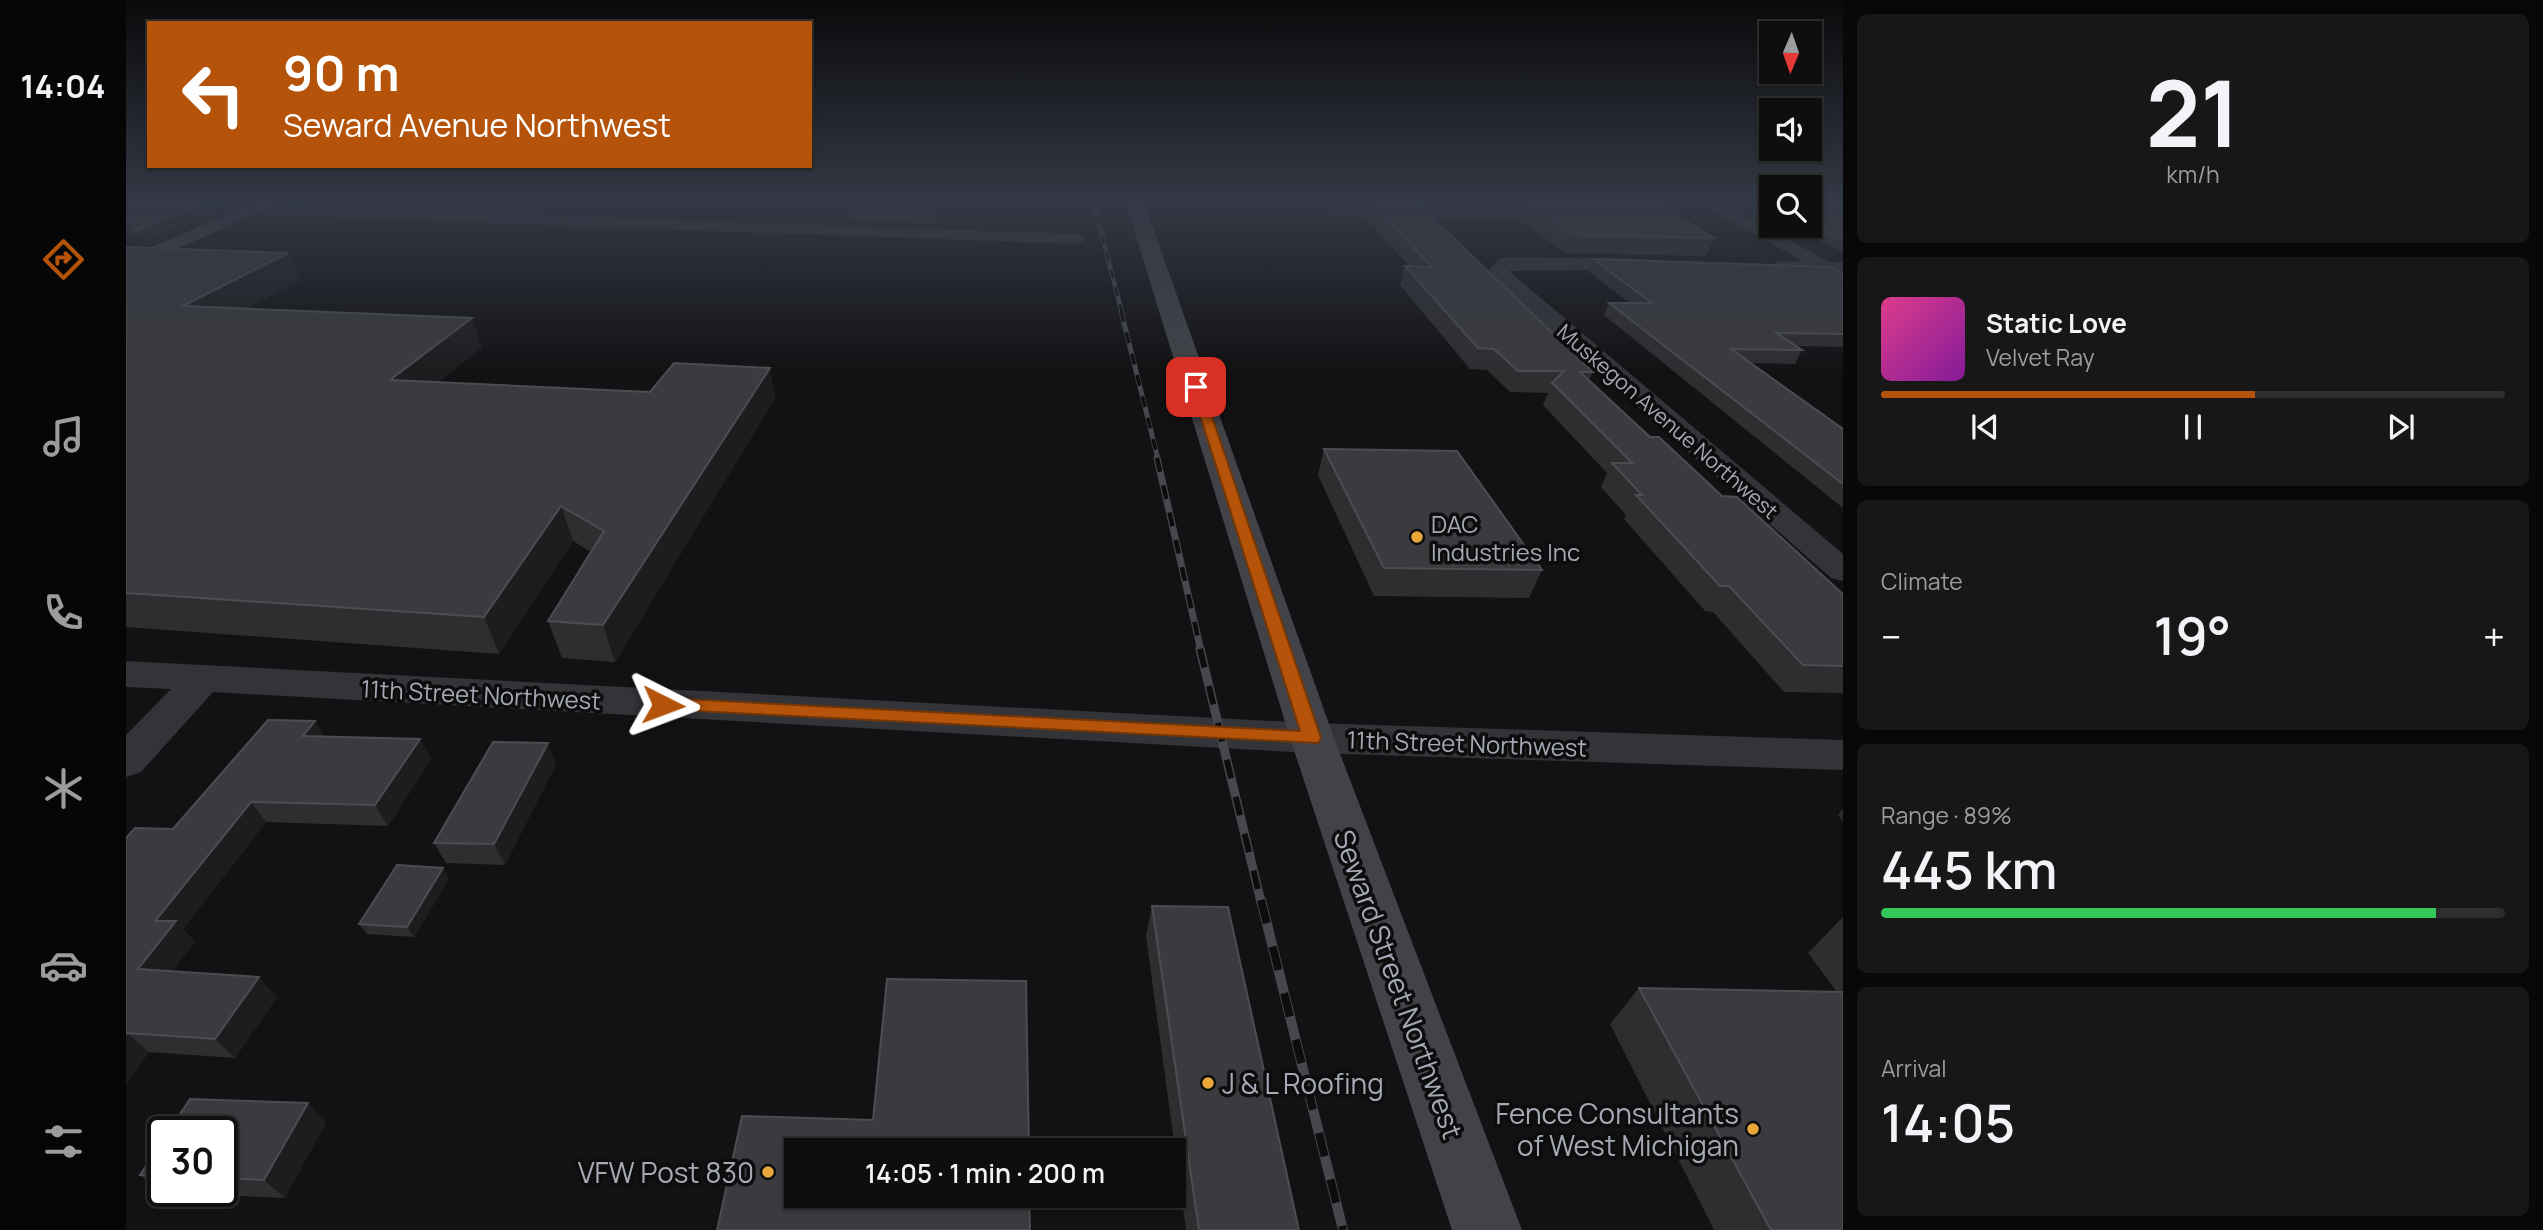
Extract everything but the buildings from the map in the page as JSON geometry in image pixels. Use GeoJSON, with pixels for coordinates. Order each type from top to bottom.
{"type":"FeatureCollection","features":[{"type":"Feature","properties":{"kind":"street"},"geometry":{"type":"LineString","coordinates":[[126,266],[146,257]]}},
{"type":"Feature","properties":{"kind":"street","name":"Seward Street Northwest"},"geometry":{"type":"LineString","coordinates":[[1153,257],[1312,738],[1487,1230]]}},
{"type":"Feature","properties":{"kind":"street"},"geometry":{"type":"LineString","coordinates":[[1813,257],[1838,270]]}},
{"type":"Feature","properties":{"kind":"street","name":"Muskegon Avenue Northwest"},"geometry":{"type":"LineString","coordinates":[[1660,264],[1528,261],[1505,263],[1500,267],[1503,278],[1843,571]]}},
{"type":"Feature","properties":{"kind":"street"},"geometry":{"type":"LineString","coordinates":[[1768,266],[1838,270]]}},
{"type":"Feature","properties":{"kind":"street","name":"11th Street Northwest"},"geometry":{"type":"LineString","coordinates":[[126,674],[1312,738],[1843,754]]}},
{"type":"Feature","properties":{"kind":"street"},"geometry":{"type":"LineString","coordinates":[[126,761],[203,679]]}},
{"type":"Feature","properties":{"kind":"railway"},"geometry":{"type":"LineString","coordinates":[[1108,257],[1122,313]]}},
{"type":"Feature","properties":{"kind":"railway"},"geometry":{"type":"LineString","coordinates":[[1121,311],[1158,459]]}},
{"type":"Feature","properties":{"kind":"railway"},"geometry":{"type":"LineString","coordinates":[[1157,458],[1201,651]]}},
{"type":"Feature","properties":{"kind":"railway"},"geometry":{"type":"LineString","coordinates":[[1200,649],[1261,902]]}},
{"type":"Feature","properties":{"kind":"railway"},"geometry":{"type":"LineString","coordinates":[[1261,900],[1343,1230]]}},
{"type":"Feature","properties":{"kind":"place","name":"DAC Industries Inc"},"geometry":{"type":"Point","coordinates":[1417,537]}},
{"type":"Feature","properties":{"kind":"place","name":"J & L Roofing"},"geometry":{"type":"Point","coordinates":[1208,1083]}},
{"type":"Feature","properties":{"kind":"place","name":"Fence Consultants of West Michigan"},"geometry":{"type":"Point","coordinates":[1753,1129]}},
{"type":"Feature","properties":{"kind":"place","name":"VFW Post 830"},"geometry":{"type":"Point","coordinates":[768,1172]}},
{"type":"Feature","properties":{"kind":"route"},"geometry":{"type":"LineString","coordinates":[[663,705],[1312,738],[1196,387]]}}]}
